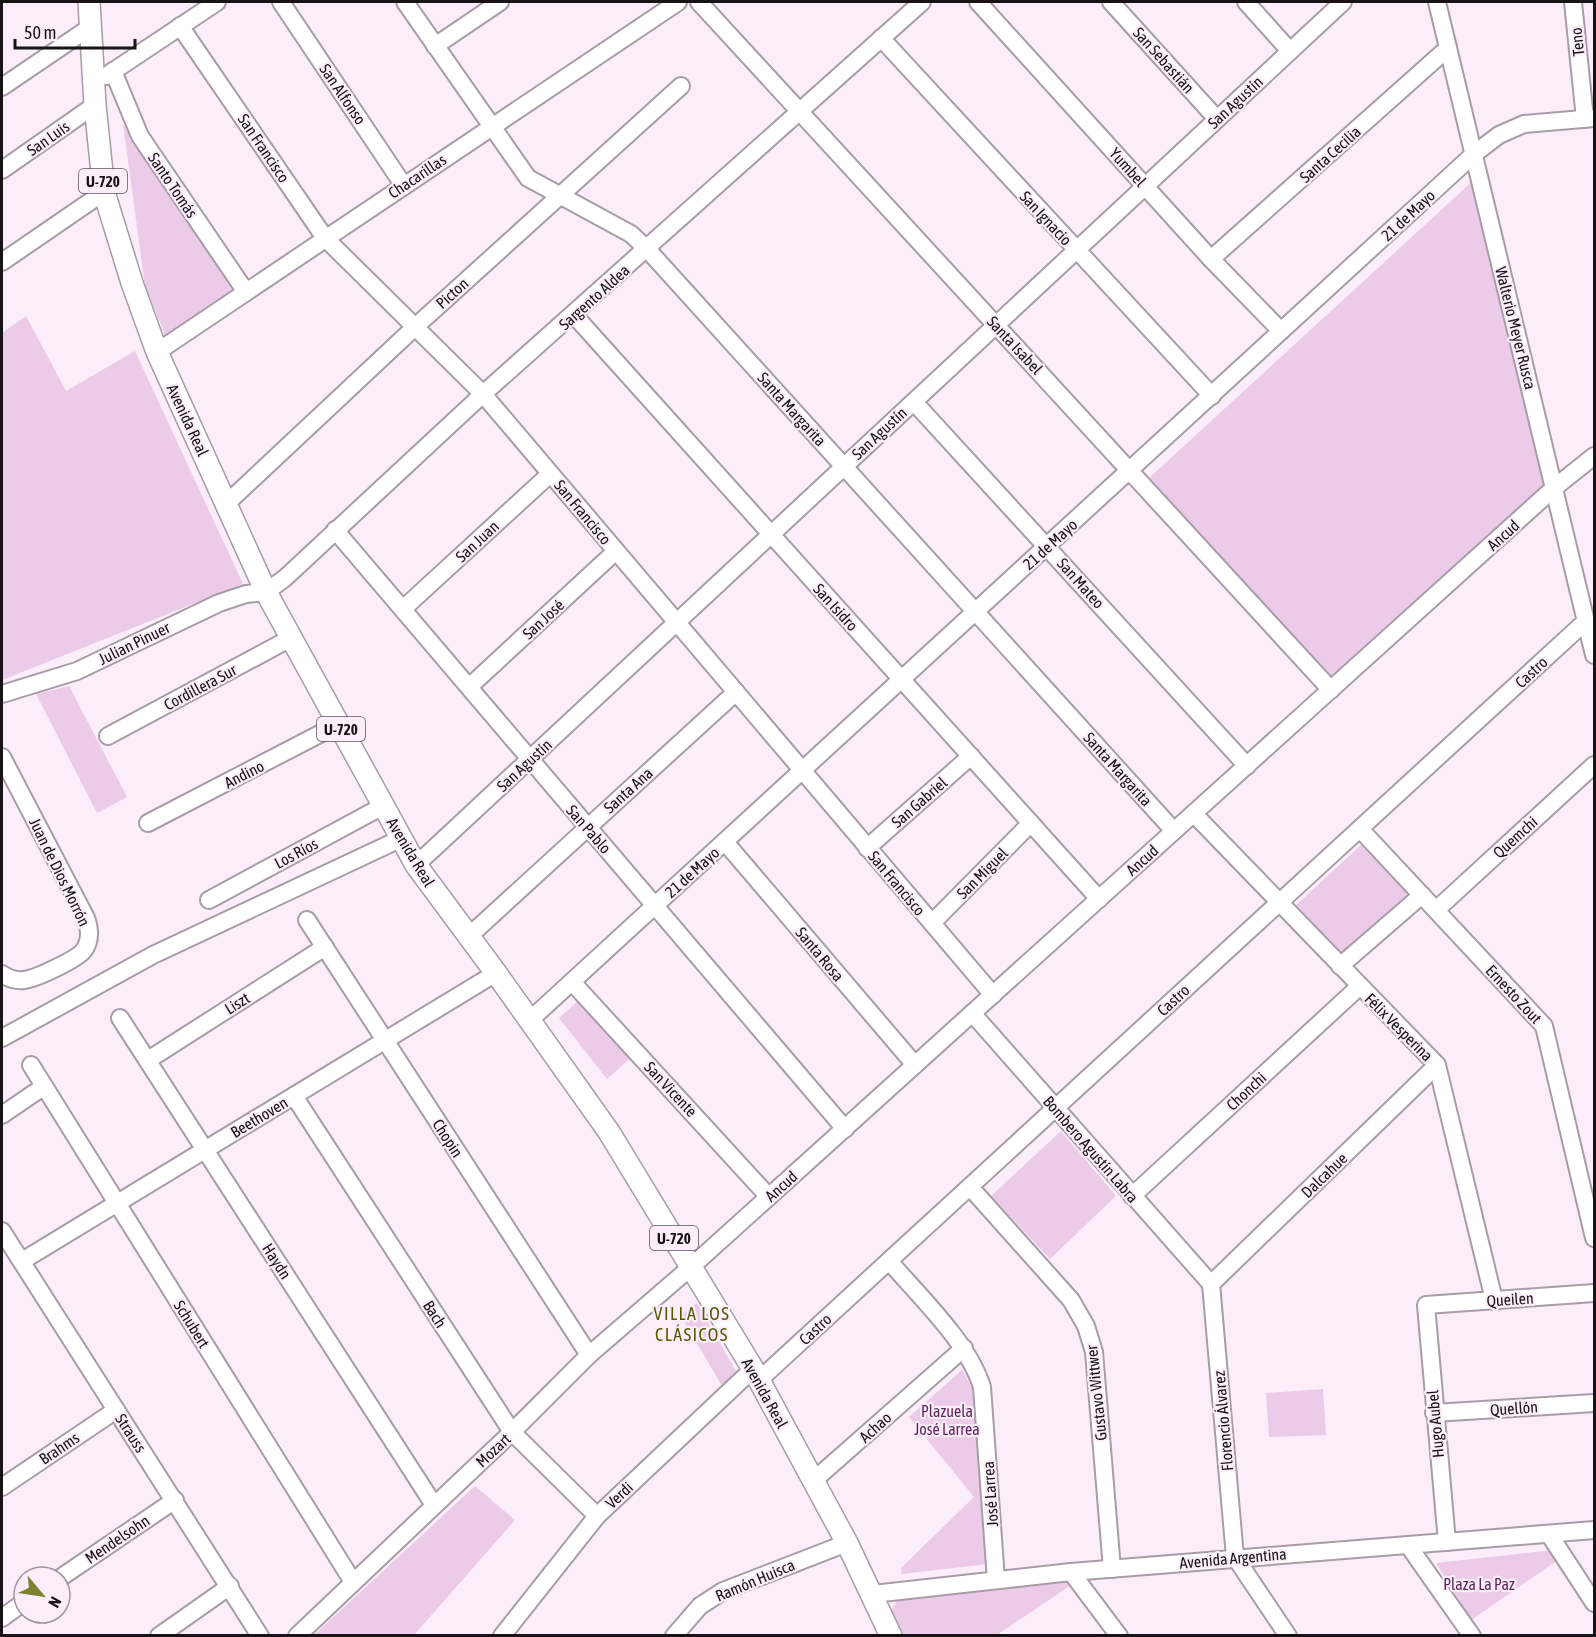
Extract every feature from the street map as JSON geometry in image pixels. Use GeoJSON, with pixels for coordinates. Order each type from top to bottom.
{"type":"FeatureCollection","features":[{"type":"Feature","properties":{"kind":"main road","name":"Avenida Real"},"geometry":{"type":"LineString","coordinates":[[88,2],[104,192],[132,283],[157,352],[267,592],[416,866],[496,973],[609,1132],[756,1374],[847,1543],[891,1635]]}},
{"type":"Feature","properties":{"kind":"street"},"geometry":{"type":"LineString","coordinates":[[94,84],[217,2]]}},
{"type":"Feature","properties":{"kind":"street","name":"San Alfonso"},"geometry":{"type":"LineString","coordinates":[[281,2],[404,186]]}},
{"type":"Feature","properties":{"kind":"street","name":"Santa Margarita"},"geometry":{"type":"LineString","coordinates":[[405,2],[528,178],[631,234],[647,249],[1174,831]]}},
{"type":"Feature","properties":{"kind":"street"},"geometry":{"type":"LineString","coordinates":[[435,46],[500,2]]}},
{"type":"Feature","properties":{"kind":"street","name":"Chacarillas"},"geometry":{"type":"LineString","coordinates":[[157,352],[678,2]]}},
{"type":"Feature","properties":{"kind":"street","name":"Santa Isabel"},"geometry":{"type":"LineString","coordinates":[[699,2],[1331,690]]}},
{"type":"Feature","properties":{"kind":"street","name":"Sargento Aldea"},"geometry":{"type":"LineString","coordinates":[[267,592],[285,578],[483,394],[922,2]]}},
{"type":"Feature","properties":{"kind":"street","name":"Yumbel"},"geometry":{"type":"LineString","coordinates":[[978,2],[1211,259],[1281,331]]}},
{"type":"Feature","properties":{"kind":"street","name":"San Sebastián"},"geometry":{"type":"LineString","coordinates":[[1111,2],[1217,119]]}},
{"type":"Feature","properties":{"kind":"street"},"geometry":{"type":"LineString","coordinates":[[1246,2],[1290,51]]}},
{"type":"Feature","properties":{"kind":"street","name":"San Agustín"},"geometry":{"type":"LineString","coordinates":[[416,866],[1343,2]]}},
{"type":"Feature","properties":{"kind":"street","name":"Walterio Meyer Rusca"},"geometry":{"type":"LineString","coordinates":[[1437,2],[1594,655]]}},
{"type":"Feature","properties":{"kind":"street","name":"Teno"},"geometry":{"type":"LineString","coordinates":[[1573,2],[1590,119]]}},
{"type":"Feature","properties":{"kind":"street","name":"San Francisco"},"geometry":{"type":"LineString","coordinates":[[180,26],[325,238],[483,394],[993,995]]}},
{"type":"Feature","properties":{"kind":"street"},"geometry":{"type":"LineString","coordinates":[[2,87],[89,28]]}},
{"type":"Feature","properties":{"kind":"street","name":"San Ignacio"},"geometry":{"type":"LineString","coordinates":[[881,38],[1212,396]]}},
{"type":"Feature","properties":{"kind":"street","name":"Santa Cecilia"},"geometry":{"type":"LineString","coordinates":[[1211,259],[1448,48]]}},
{"type":"Feature","properties":{"kind":"street","name":"Santo Tomás"},"geometry":{"type":"LineString","coordinates":[[113,71],[140,136],[246,292]]}},
{"type":"Feature","properties":{"kind":"street","name":"Picton"},"geometry":{"type":"LineString","coordinates":[[226,504],[415,327],[681,86]]}},
{"type":"Feature","properties":{"kind":"street","name":"San Luis"},"geometry":{"type":"LineString","coordinates":[[2,170],[95,105]]}},
{"type":"Feature","properties":{"kind":"street","name":"21 de Mayo"},"geometry":{"type":"LineString","coordinates":[[530,1020],[1474,154],[1499,135],[1524,124],[1590,119]]}},
{"type":"Feature","properties":{"kind":"street"},"geometry":{"type":"LineString","coordinates":[[2,262],[104,192]]}},
{"type":"Feature","properties":{"kind":"street","name":"San Isidro"},"geometry":{"type":"LineString","coordinates":[[574,315],[1099,899]]}},
{"type":"Feature","properties":{"kind":"street","name":"San Mateo"},"geometry":{"type":"LineString","coordinates":[[914,402],[1246,766]]}},
{"type":"Feature","properties":{"kind":"street","name":"Ancud"},"geometry":{"type":"LineString","coordinates":[[691,1267],[1554,488],[1594,456]]}},
{"type":"Feature","properties":{"kind":"street","name":"San Juan"},"geometry":{"type":"LineString","coordinates":[[404,609],[550,474]]}},
{"type":"Feature","properties":{"kind":"street","name":"San Pablo"},"geometry":{"type":"LineString","coordinates":[[335,530],[845,1128]]}},
{"type":"Feature","properties":{"kind":"street","name":"San José"},"geometry":{"type":"LineString","coordinates":[[469,687],[616,551]]}},
{"type":"Feature","properties":{"kind":"street","name":"Julian Pinuer"},"geometry":{"type":"LineString","coordinates":[[2,694],[76,672],[219,603],[246,594],[267,592]]}},
{"type":"Feature","properties":{"kind":"street","name":"Castro"},"geometry":{"type":"LineString","coordinates":[[756,1374],[889,1261],[1586,621]]}},
{"type":"Feature","properties":{"kind":"street","name":"Cordillera Sur"},"geometry":{"type":"LineString","coordinates":[[108,736],[291,638]]}},
{"type":"Feature","properties":{"kind":"street","name":"Santa Ana"},"geometry":{"type":"LineString","coordinates":[[468,937],[736,692]]}},
{"type":"Feature","properties":{"kind":"street","name":"Andino"},"geometry":{"type":"LineString","coordinates":[[148,823],[339,724]]}},
{"type":"Feature","properties":{"kind":"street","name":"San Gabriel"},"geometry":{"type":"LineString","coordinates":[[867,848],[971,756]]}},
{"type":"Feature","properties":{"kind":"street","name":"Juan de Dios Morrón"},"geometry":{"type":"LineString","coordinates":[[2,757],[86,918],[89,931],[87,944],[81,954],[35,977],[25,980],[8,977]]}},
{"type":"Feature","properties":{"kind":"street","name":"Quemchi"},"geometry":{"type":"LineString","coordinates":[[1436,910],[1594,765]]}},
{"type":"Feature","properties":{"kind":"street","name":"Los Ríos"},"geometry":{"type":"LineString","coordinates":[[209,900],[383,806]]}},
{"type":"Feature","properties":{"kind":"street","name":"Félix Vesperina"},"geometry":{"type":"LineString","coordinates":[[1194,814],[1437,1065],[1494,1300]]}},
{"type":"Feature","properties":{"kind":"street","name":"San Miguel"},"geometry":{"type":"LineString","coordinates":[[932,923],[1031,823]]}},
{"type":"Feature","properties":{"kind":"street","name":"Ernesto Zout"},"geometry":{"type":"LineString","coordinates":[[1360,829],[1544,1026],[1594,1238]]}},
{"type":"Feature","properties":{"kind":"street"},"geometry":{"type":"LineString","coordinates":[[2,1038],[153,955],[400,839]]}},
{"type":"Feature","properties":{"kind":"street","name":"Santa Rosa"},"geometry":{"type":"LineString","coordinates":[[725,842],[915,1065]]}},
{"type":"Feature","properties":{"kind":"street"},"geometry":{"type":"LineString","coordinates":[[1340,966],[1422,895]]}},
{"type":"Feature","properties":{"kind":"street","name":"Chopin"},"geometry":{"type":"LineString","coordinates":[[308,920],[589,1355]]}},
{"type":"Feature","properties":{"kind":"street","name":"Liszt"},"geometry":{"type":"LineString","coordinates":[[148,1060],[325,947]]}},
{"type":"Feature","properties":{"kind":"street","name":"Beethoven"},"geometry":{"type":"LineString","coordinates":[[22,1261],[496,973]]}},
{"type":"Feature","properties":{"kind":"street","name":"San Vicente"},"geometry":{"type":"LineString","coordinates":[[572,982],[770,1197]]}},
{"type":"Feature","properties":{"kind":"street","name":"Chonchi"},"geometry":{"type":"LineString","coordinates":[[1132,1196],[1360,986]]}},
{"type":"Feature","properties":{"kind":"street","name":"Bombero Agustín Labra"},"geometry":{"type":"LineString","coordinates":[[972,1013],[1211,1284]]}},
{"type":"Feature","properties":{"kind":"street","name":"Haydn"},"geometry":{"type":"LineString","coordinates":[[120,1018],[434,1505]]}},
{"type":"Feature","properties":{"kind":"street","name":"Schubert"},"geometry":{"type":"LineString","coordinates":[[31,1065],[353,1582]]}},
{"type":"Feature","properties":{"kind":"street","name":"Dalcahue"},"geometry":{"type":"LineString","coordinates":[[1211,1284],[1437,1065]]}},
{"type":"Feature","properties":{"kind":"street"},"geometry":{"type":"LineString","coordinates":[[2,1115],[43,1087]]}},
{"type":"Feature","properties":{"kind":"street","name":"Bach"},"geometry":{"type":"LineString","coordinates":[[294,1096],[512,1432],[597,1516]]}},
{"type":"Feature","properties":{"kind":"street","name":"Gustavo Wittwer"},"geometry":{"type":"LineString","coordinates":[[970,1187],[1071,1300],[1086,1326],[1094,1352],[1112,1569]]}},
{"type":"Feature","properties":{"kind":"street","name":"Strauss"},"geometry":{"type":"LineString","coordinates":[[2,1231],[260,1635]]}},
{"type":"Feature","properties":{"kind":"street","name":"José Larrea"},"geometry":{"type":"LineString","coordinates":[[889,1261],[964,1348],[982,1387],[996,1580]]}},
{"type":"Feature","properties":{"kind":"street","name":"Mozart"},"geometry":{"type":"LineString","coordinates":[[297,1635],[512,1432],[589,1355],[691,1267]]}},
{"type":"Feature","properties":{"kind":"street","name":"Florencio Álvarez"},"geometry":{"type":"LineString","coordinates":[[1211,1284],[1235,1557]]}},
{"type":"Feature","properties":{"kind":"street","name":"Queilen"},"geometry":{"type":"LineString","coordinates":[[1426,1305],[1594,1293]]}},
{"type":"Feature","properties":{"kind":"street","name":"Hugo Aubel"},"geometry":{"type":"LineString","coordinates":[[1426,1305],[1447,1542]]}},
{"type":"Feature","properties":{"kind":"street","name":"Achao"},"geometry":{"type":"LineString","coordinates":[[813,1481],[964,1348]]}},
{"type":"Feature","properties":{"kind":"street","name":"Verdi"},"geometry":{"type":"LineString","coordinates":[[502,1635],[597,1516],[756,1374]]}},
{"type":"Feature","properties":{"kind":"street","name":"Quellón"},"geometry":{"type":"LineString","coordinates":[[1434,1413],[1594,1402]]}},
{"type":"Feature","properties":{"kind":"street","name":"Brahms"},"geometry":{"type":"LineString","coordinates":[[2,1487],[116,1410]]}},
{"type":"Feature","properties":{"kind":"street","name":"Mendelsohn"},"geometry":{"type":"LineString","coordinates":[[72,1570],[175,1500]]}},
{"type":"Feature","properties":{"kind":"street","name":"Avenida Argentina"},"geometry":{"type":"LineString","coordinates":[[873,1594],[1235,1557],[1594,1530]]}},
{"type":"Feature","properties":{"kind":"street"},"geometry":{"type":"LineString","coordinates":[[1549,1534],[1594,1603]]}},
{"type":"Feature","properties":{"kind":"street","name":"Ramón Huisca"},"geometry":{"type":"LineString","coordinates":[[680,1632],[700,1606],[723,1591],[847,1543]]}},
{"type":"Feature","properties":{"kind":"street"},"geometry":{"type":"LineString","coordinates":[[1408,1545],[1472,1635]]}},
{"type":"Feature","properties":{"kind":"street"},"geometry":{"type":"LineString","coordinates":[[1235,1557],[1288,1635]]}},
{"type":"Feature","properties":{"kind":"street"},"geometry":{"type":"LineString","coordinates":[[1071,1572],[1119,1635]]}},
{"type":"Feature","properties":{"kind":"street"},"geometry":{"type":"LineString","coordinates":[[159,1635],[230,1587]]}},
{"type":"Feature","properties":{"kind":"green space"},"geometry":{"type":"Polygon","coordinates":[[[123,124],[242,292],[168,342],[145,286],[123,124]]]}},
{"type":"Feature","properties":{"kind":"green space"},"geometry":{"type":"Polygon","coordinates":[[[1476,178],[1552,482],[1335,681],[1149,478],[1476,178]]]}},
{"type":"Feature","properties":{"kind":"green space"},"geometry":{"type":"Polygon","coordinates":[[[26,316],[66,391],[135,351],[243,584],[2,680],[2,333],[26,316]]]}},
{"type":"Feature","properties":{"kind":"green space"},"geometry":{"type":"Polygon","coordinates":[[[69,686],[127,797],[97,813],[36,694],[69,686]]]}},
{"type":"Feature","properties":{"kind":"green space"},"geometry":{"type":"Polygon","coordinates":[[[1363,843],[1410,894],[1342,957],[1295,906],[1363,843]]]}},
{"type":"Feature","properties":{"kind":"green space"},"geometry":{"type":"Polygon","coordinates":[[[578,1001],[633,1056],[607,1079],[559,1018],[578,1001]]]}},
{"type":"Feature","properties":{"kind":"green space"},"geometry":{"type":"Polygon","coordinates":[[[1061,1131],[1116,1196],[1050,1259],[991,1196],[1061,1131]]]}},
{"type":"Feature","properties":{"kind":"green space"},"geometry":{"type":"Polygon","coordinates":[[[697,1303],[737,1373],[722,1386],[681,1316],[697,1303]]]}},
{"type":"Feature","properties":{"kind":"green space","name":"Plazuela José Larrea"},"geometry":{"type":"Polygon","coordinates":[[[962,1370],[972,1387],[989,1564],[902,1574],[901,1568],[974,1497],[909,1417],[962,1370]]]}},
{"type":"Feature","properties":{"kind":"green space"},"geometry":{"type":"Polygon","coordinates":[[[1323,1389],[1326,1435],[1269,1437],[1266,1393],[1323,1389]]]}},
{"type":"Feature","properties":{"kind":"green space"},"geometry":{"type":"Polygon","coordinates":[[[475,1486],[515,1520],[414,1635],[314,1635],[475,1486]]]}},
{"type":"Feature","properties":{"kind":"green space","name":"Plaza La Paz"},"geometry":{"type":"Polygon","coordinates":[[[1553,1550],[1558,1560],[1471,1620],[1436,1563],[1553,1550]]]}},
{"type":"Feature","properties":{"kind":"green space"},"geometry":{"type":"Polygon","coordinates":[[[1072,1580],[1074,1583],[997,1635],[901,1635],[891,1611],[899,1597],[1072,1580]]]}},
{"type":"Feature","properties":{"kind":"district","name":"VILLA LOS CLÁSICOS"},"geometry":{"type":"Point","coordinates":[692,1323]}}]}
